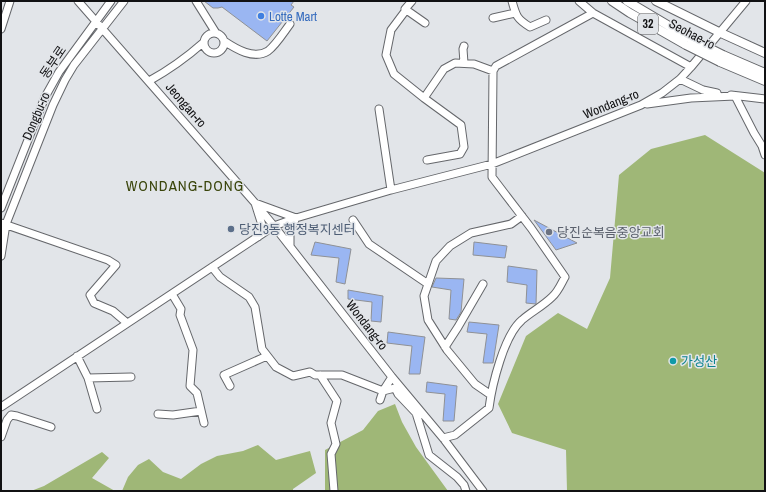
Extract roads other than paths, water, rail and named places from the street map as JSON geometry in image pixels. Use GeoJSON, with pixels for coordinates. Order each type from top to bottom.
{"type":"FeatureCollection","features":[{"type":"Feature","properties":{"kind":"main road","name":"Seohae-ro"},"geometry":{"type":"LineString","coordinates":[[612,1],[636,17],[765,82]]}},
{"type":"Feature","properties":{"kind":"main road","name":"Seohae-ro"},"geometry":{"type":"LineString","coordinates":[[627,1],[688,42]]}},
{"type":"Feature","properties":{"kind":"main road"},"geometry":{"type":"LineString","coordinates":[[656,1],[720,33],[765,53]]}},
{"type":"Feature","properties":{"kind":"main road","name":"Seohae-ro"},"geometry":{"type":"LineString","coordinates":[[721,59],[765,73]]}},
{"type":"Feature","properties":{"kind":"street"},"geometry":{"type":"LineString","coordinates":[[1,29],[10,1]]}},
{"type":"Feature","properties":{"kind":"street","name":"Jeongan-ro"},"geometry":{"type":"LineString","coordinates":[[78,1],[274,226]]}},
{"type":"Feature","properties":{"kind":"street"},"geometry":{"type":"LineString","coordinates":[[96,21],[111,1]]}},
{"type":"Feature","properties":{"kind":"street","name":"Dongbu-ro"},"geometry":{"type":"LineString","coordinates":[[1,256],[4,224],[62,86],[74,65],[124,1]]}},
{"type":"Feature","properties":{"kind":"street"},"geometry":{"type":"LineString","coordinates":[[196,1],[216,33]]}},
{"type":"Feature","properties":{"kind":"street"},"geometry":{"type":"LineString","coordinates":[[412,1],[391,30],[386,55],[394,74],[461,125],[464,147],[460,154],[427,160]]}},
{"type":"Feature","properties":{"kind":"street"},"geometry":{"type":"LineString","coordinates":[[512,1],[516,14],[521,21],[530,27],[546,20]]}},
{"type":"Feature","properties":{"kind":"street"},"geometry":{"type":"LineString","coordinates":[[579,1],[593,13],[692,68]]}},
{"type":"Feature","properties":{"kind":"street","name":"Wondang-ro"},"geometry":{"type":"LineString","coordinates":[[1,406],[274,226],[391,190],[492,164],[641,105],[662,93],[692,68],[746,1]]}},
{"type":"Feature","properties":{"kind":"street"},"geometry":{"type":"LineString","coordinates":[[406,10],[425,23]]}},
{"type":"Feature","properties":{"kind":"street"},"geometry":{"type":"LineString","coordinates":[[443,438],[455,435],[490,408],[491,395],[503,352],[513,332],[521,320],[551,298],[565,277],[522,216],[492,177],[494,71],[496,66],[593,13]]}},
{"type":"Feature","properties":{"kind":"street"},"geometry":{"type":"LineString","coordinates":[[493,18],[516,14]]}},
{"type":"Feature","properties":{"kind":"street"},"geometry":{"type":"LineString","coordinates":[[206,18],[208,35]]}},
{"type":"Feature","properties":{"kind":"street","name":"동부로"},"geometry":{"type":"LineString","coordinates":[[1,208],[45,97],[59,72],[96,21]]}},
{"type":"Feature","properties":{"kind":"street"},"geometry":{"type":"LineString","coordinates":[[224,41],[240,51],[255,55],[267,52],[290,24]]}},
{"type":"Feature","properties":{"kind":"street"},"geometry":{"type":"LineString","coordinates":[[148,81],[188,56],[204,42],[208,35],[212,32],[222,36],[224,46],[217,54],[212,54],[207,51],[204,46],[204,42]]}},
{"type":"Feature","properties":{"kind":"street"},"geometry":{"type":"LineString","coordinates":[[464,46],[462,49],[464,63]]}},
{"type":"Feature","properties":{"kind":"street"},"geometry":{"type":"LineString","coordinates":[[188,56],[207,51]]}},
{"type":"Feature","properties":{"kind":"street"},"geometry":{"type":"LineString","coordinates":[[424,98],[444,69],[455,63],[474,64],[494,71]]}},
{"type":"Feature","properties":{"kind":"street"},"geometry":{"type":"LineString","coordinates":[[680,79],[703,90],[735,96],[765,99]]}},
{"type":"Feature","properties":{"kind":"street"},"geometry":{"type":"LineString","coordinates":[[641,105],[691,98],[735,96]]}},
{"type":"Feature","properties":{"kind":"street"},"geometry":{"type":"LineString","coordinates":[[735,96],[762,146],[765,155]]}},
{"type":"Feature","properties":{"kind":"street"},"geometry":{"type":"LineString","coordinates":[[379,108],[391,190]]}},
{"type":"Feature","properties":{"kind":"street"},"geometry":{"type":"LineString","coordinates":[[255,203],[296,218],[291,229],[290,245]]}},
{"type":"Feature","properties":{"kind":"street"},"geometry":{"type":"LineString","coordinates":[[255,203],[262,225],[258,237]]}},
{"type":"Feature","properties":{"kind":"street"},"geometry":{"type":"LineString","coordinates":[[491,395],[475,384],[444,346],[428,320],[424,296],[436,261],[450,246],[471,233],[511,224],[522,216]]}},
{"type":"Feature","properties":{"kind":"street"},"geometry":{"type":"LineString","coordinates":[[353,220],[369,244],[428,284]]}},
{"type":"Feature","properties":{"kind":"street"},"geometry":{"type":"LineString","coordinates":[[4,224],[108,260],[116,265],[90,295],[94,303],[113,312],[127,323]]}},
{"type":"Feature","properties":{"kind":"street","name":"Wondang-ro"},"geometry":{"type":"LineString","coordinates":[[274,226],[392,377],[443,438],[483,491]]}},
{"type":"Feature","properties":{"kind":"street"},"geometry":{"type":"LineString","coordinates":[[212,267],[220,278],[249,297],[255,307],[262,349],[276,366],[293,376],[310,372],[315,375],[342,375],[383,391],[395,388],[398,394],[416,413],[429,455],[457,477],[464,485],[466,491]]}},
{"type":"Feature","properties":{"kind":"street"},"geometry":{"type":"LineString","coordinates":[[444,346],[458,327],[483,284]]}},
{"type":"Feature","properties":{"kind":"street"},"geometry":{"type":"LineString","coordinates":[[172,294],[181,309],[180,315],[193,350],[190,386],[197,393],[204,423]]}},
{"type":"Feature","properties":{"kind":"street"},"geometry":{"type":"LineString","coordinates":[[77,356],[88,378],[97,409]]}},
{"type":"Feature","properties":{"kind":"street"},"geometry":{"type":"LineString","coordinates":[[230,386],[224,375],[267,356]]}},
{"type":"Feature","properties":{"kind":"street"},"geometry":{"type":"LineString","coordinates":[[320,375],[337,401],[331,424],[336,444],[331,454],[334,491]]}},
{"type":"Feature","properties":{"kind":"street"},"geometry":{"type":"LineString","coordinates":[[88,378],[130,377]]}},
{"type":"Feature","properties":{"kind":"street"},"geometry":{"type":"LineString","coordinates":[[380,400],[383,391],[392,377]]}},
{"type":"Feature","properties":{"kind":"street"},"geometry":{"type":"LineString","coordinates":[[158,414],[173,416],[201,411]]}},
{"type":"Feature","properties":{"kind":"street"},"geometry":{"type":"LineString","coordinates":[[1,437],[7,420],[11,415],[51,427]]}},
{"type":"Feature","properties":{"kind":"place","name":"Lotte Mart"},"geometry":{"type":"Point","coordinates":[261,16]}},
{"type":"Feature","properties":{"kind":"place","name":"당진3동 행정복지센터"},"geometry":{"type":"Point","coordinates":[231,229]}},
{"type":"Feature","properties":{"kind":"place","name":"당진순복음중앙교회"},"geometry":{"type":"Point","coordinates":[549,232]}},
{"type":"Feature","properties":{"kind":"place","name":"가성산"},"geometry":{"type":"Point","coordinates":[673,361]}},
{"type":"Feature","properties":{"kind":"district","name":"WONDANG-DONG"},"geometry":{"type":"Point","coordinates":[185,185]}}]}
